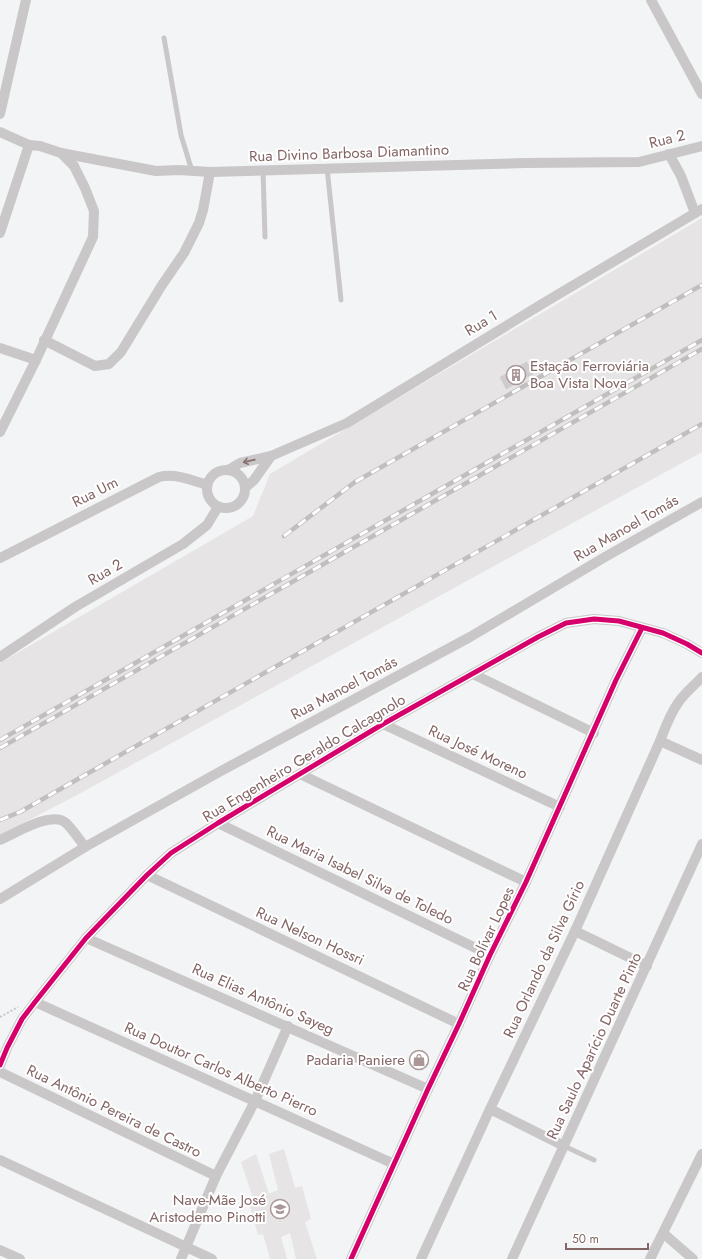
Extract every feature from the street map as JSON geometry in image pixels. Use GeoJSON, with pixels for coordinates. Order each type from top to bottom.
{"type":"FeatureCollection","features":[{"type":"Feature","properties":{"kind":"street"},"geometry":{"type":"LineString","coordinates":[[0,114],[26,0]]}},
{"type":"Feature","properties":{"kind":"street"},"geometry":{"type":"LineString","coordinates":[[652,0],[702,94]]}},
{"type":"Feature","properties":{"kind":"street"},"geometry":{"type":"LineString","coordinates":[[0,132],[28,145],[0,232]]}},
{"type":"Feature","properties":{"kind":"street","name":"Rua Divino Barbosa Diamantino"},"geometry":{"type":"LineString","coordinates":[[28,145],[40,146],[61,153],[156,171],[210,172],[525,163],[639,162]]}},
{"type":"Feature","properties":{"kind":"street","name":"Rua 2"},"geometry":{"type":"LineString","coordinates":[[639,162],[702,146]]}},
{"type":"Feature","properties":{"kind":"street"},"geometry":{"type":"LineString","coordinates":[[0,432],[36,360],[93,237],[94,211],[74,166],[61,153]]}},
{"type":"Feature","properties":{"kind":"street"},"geometry":{"type":"LineString","coordinates":[[669,154],[699,211]]}},
{"type":"Feature","properties":{"kind":"street"},"geometry":{"type":"LineString","coordinates":[[44,340],[95,366],[109,364],[112,361],[120,352],[162,285],[184,254],[199,223],[210,172]]}},
{"type":"Feature","properties":{"kind":"street","name":"Rua 1"},"geometry":{"type":"LineString","coordinates":[[228,470],[240,463],[271,456],[347,423],[542,304],[699,211]]}},
{"type":"Feature","properties":{"kind":"street"},"geometry":{"type":"LineString","coordinates":[[0,348],[36,360]]}},
{"type":"Feature","properties":{"kind":"street"},"geometry":{"type":"LineString","coordinates":[[246,487],[254,480],[271,456]]}},
{"type":"Feature","properties":{"kind":"street"},"geometry":{"type":"LineString","coordinates":[[228,470],[236,472],[242,478],[246,487],[244,497],[238,505],[228,509],[218,507],[213,503],[209,498],[207,485],[211,477],[219,471],[228,470]]}},
{"type":"Feature","properties":{"kind":"street","name":"Rua Um"},"geometry":{"type":"LineString","coordinates":[[0,558],[159,477],[167,475],[207,485]]}},
{"type":"Feature","properties":{"kind":"street","name":"Rua Manoel Tomás"},"geometry":{"type":"LineString","coordinates":[[0,900],[85,847],[228,767],[470,636],[702,502]]}},
{"type":"Feature","properties":{"kind":"street","name":"Rua 2"},"geometry":{"type":"LineString","coordinates":[[0,657],[75,607],[183,544],[206,525],[218,507]]}},
{"type":"Feature","properties":{"kind":"street","name":"Rua Engenheiro Geraldo Calcagnolo"},"geometry":{"type":"LineString","coordinates":[[0,1065],[22,1019],[34,1002],[86,938],[147,875],[171,853],[383,724],[538,637],[566,623],[594,619],[619,621],[663,634],[702,652]]}},
{"type":"Feature","properties":{"kind":"street","name":"Rua Bolívar Lopes"},"geometry":{"type":"LineString","coordinates":[[351,1259],[428,1088],[526,882],[594,733],[616,680],[642,628]]}},
{"type":"Feature","properties":{"kind":"street"},"geometry":{"type":"LineString","coordinates":[[473,674],[594,733]]}},
{"type":"Feature","properties":{"kind":"street","name":"Rua Orlando da Silva Gírio"},"geometry":{"type":"LineString","coordinates":[[421,1259],[574,932],[668,720],[685,693],[702,677]]}},
{"type":"Feature","properties":{"kind":"street","name":"Rua José Moreno"},"geometry":{"type":"LineString","coordinates":[[383,724],[560,807]]}},
{"type":"Feature","properties":{"kind":"street"},"geometry":{"type":"LineString","coordinates":[[660,741],[702,760]]}},
{"type":"Feature","properties":{"kind":"street"},"geometry":{"type":"LineString","coordinates":[[300,774],[526,882]]}},
{"type":"Feature","properties":{"kind":"street"},"geometry":{"type":"LineString","coordinates":[[0,840],[41,821],[58,819],[65,822],[85,847]]}},
{"type":"Feature","properties":{"kind":"street","name":"Rua Maria Isabel Silva de Toledo"},"geometry":{"type":"LineString","coordinates":[[218,823],[490,955]]}},
{"type":"Feature","properties":{"kind":"street","name":"Rua Saulo Aparício Duarte Pinto"},"geometry":{"type":"LineString","coordinates":[[512,1259],[702,844]]}},
{"type":"Feature","properties":{"kind":"street","name":"Rua Nelson Hossri"},"geometry":{"type":"LineString","coordinates":[[147,875],[459,1024]]}},
{"type":"Feature","properties":{"kind":"street"},"geometry":{"type":"LineString","coordinates":[[574,932],[647,966]]}},
{"type":"Feature","properties":{"kind":"street","name":"Rua Elias Antônio Sayeg"},"geometry":{"type":"LineString","coordinates":[[86,938],[428,1088]]}},
{"type":"Feature","properties":{"kind":"street","name":"Rua Doutor Carlos Alberto Pierro"},"geometry":{"type":"LineString","coordinates":[[34,1002],[394,1164]]}},
{"type":"Feature","properties":{"kind":"street"},"geometry":{"type":"LineString","coordinates":[[182,1259],[216,1176],[254,1101],[288,1026]]}},
{"type":"Feature","properties":{"kind":"street","name":"Rua Antônio Pereira de Castro"},"geometry":{"type":"LineString","coordinates":[[0,1072],[216,1176]]}},
{"type":"Feature","properties":{"kind":"street"},"geometry":{"type":"LineString","coordinates":[[490,1109],[564,1146]]}},
{"type":"Feature","properties":{"kind":"street"},"geometry":{"type":"LineString","coordinates":[[650,1259],[702,1154]]}},
{"type":"Feature","properties":{"kind":"street"},"geometry":{"type":"LineString","coordinates":[[0,1160],[212,1259]]}},
{"type":"Feature","properties":{"kind":"street"},"geometry":{"type":"LineString","coordinates":[[663,1233],[693,1259]]}},
{"type":"Feature","properties":{"kind":"street"},"geometry":{"type":"LineString","coordinates":[[0,1250],[20,1259]]}},
{"type":"Feature","properties":{"kind":"lane"},"geometry":{"type":"LineString","coordinates":[[164,38],[181,135],[192,171]]}},
{"type":"Feature","properties":{"kind":"lane"},"geometry":{"type":"LineString","coordinates":[[327,168],[341,300]]}},
{"type":"Feature","properties":{"kind":"lane"},"geometry":{"type":"LineString","coordinates":[[263,170],[265,237]]}},
{"type":"Feature","properties":{"kind":"lane"},"geometry":{"type":"LineString","coordinates":[[564,1146],[594,1160]]}},
{"type":"Feature","properties":{"kind":"shaded area"},"geometry":{"type":"Polygon","coordinates":[[[702,218],[702,452],[77,795],[0,835],[0,663],[253,516],[270,474],[702,218]]]}},
{"type":"Feature","properties":{"kind":"shaded area","name":"Nave-Mãe José Aristodemo Pinotti"},"geometry":{"type":"Polygon","coordinates":[[[284,1149],[295,1188],[302,1186],[311,1219],[305,1222],[317,1259],[296,1259],[290,1233],[281,1237],[287,1259],[270,1259],[263,1234],[258,1235],[248,1199],[253,1198],[241,1162],[256,1154],[269,1194],[278,1190],[269,1154],[284,1149]]]}},
{"type":"Feature","properties":{"kind":"building","name":"Estação Ferroviária Boa Vista Nova"},"geometry":{"type":"Polygon","coordinates":[[[527,361],[534,374],[506,390],[499,377],[527,361]]]}},
{"type":"Feature","properties":{"kind":"railway"},"geometry":{"type":"LineString","coordinates":[[284,536],[355,482],[702,285]]}},
{"type":"Feature","properties":{"kind":"railway"},"geometry":{"type":"LineString","coordinates":[[0,740],[702,340]]}},
{"type":"Feature","properties":{"kind":"railway"},"geometry":{"type":"LineString","coordinates":[[0,748],[702,349]]}},
{"type":"Feature","properties":{"kind":"railway"},"geometry":{"type":"LineString","coordinates":[[0,820],[20,812],[702,424]]}},
{"type":"Feature","properties":{"kind":"cycle path"},"geometry":{"type":"LineString","coordinates":[[0,1065],[22,1019],[86,938],[147,875],[171,853],[383,724],[538,637],[566,623],[594,619],[619,621],[663,633],[702,653]]}},
{"type":"Feature","properties":{"kind":"cycle path"},"geometry":{"type":"LineString","coordinates":[[351,1259],[490,955],[526,882],[616,680],[642,628]]}},
{"type":"Feature","properties":{"kind":"place","name":"Estação Ferroviária Boa Vista Nova"},"geometry":{"type":"Point","coordinates":[516,375]}},
{"type":"Feature","properties":{"kind":"place","name":"Padaria Paniere"},"geometry":{"type":"Point","coordinates":[419,1060]}},
{"type":"Feature","properties":{"kind":"place","name":"Nave-Mãe José Aristodemo Pinotti"},"geometry":{"type":"Point","coordinates":[280,1209]}}]}
